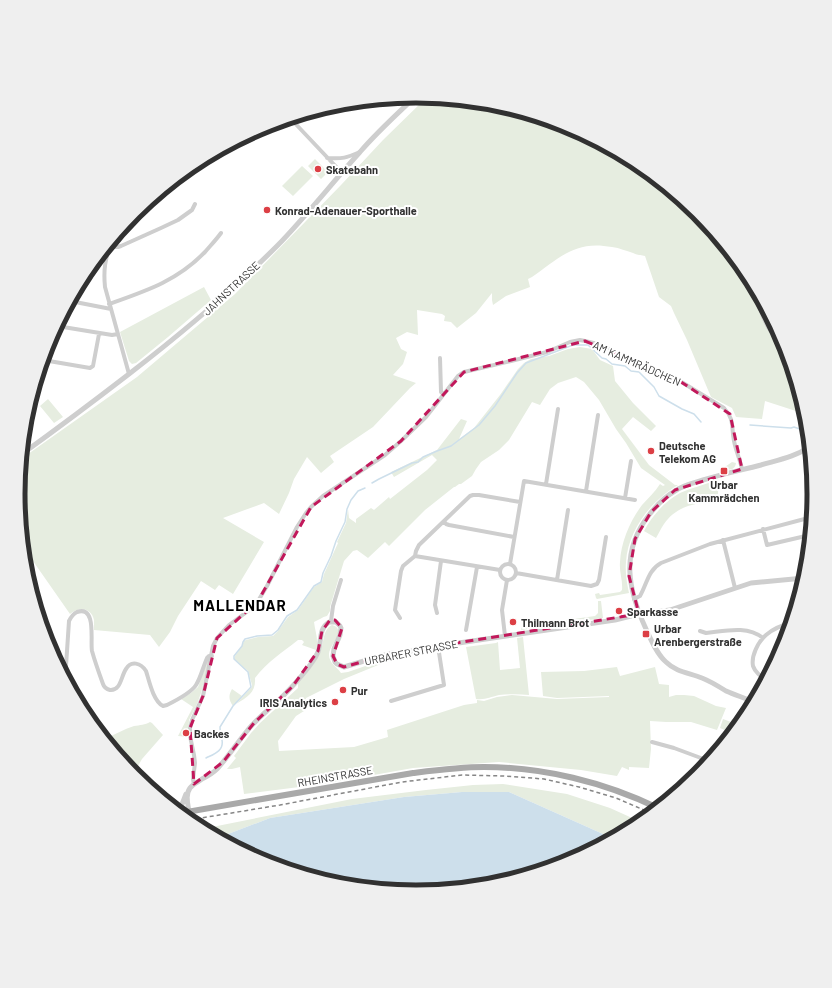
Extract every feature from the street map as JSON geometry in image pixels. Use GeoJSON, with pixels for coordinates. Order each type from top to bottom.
{"type":"FeatureCollection","features":[{"type":"Feature","properties":{"kind":"main road","name":"RHEINSTRASSE"},"geometry":{"type":"LineString","coordinates":[[189,812],[413,773],[456,768],[494,768],[535,771],[574,778],[627,794],[652,805]]}},
{"type":"Feature","properties":{"kind":"street","name":"JAHNSTRASSE"},"geometry":{"type":"LineString","coordinates":[[27,450],[108,391],[177,336],[241,280],[298,224],[360,151],[409,103]]}},
{"type":"Feature","properties":{"kind":"street"},"geometry":{"type":"LineString","coordinates":[[294,123],[342,173]]}},
{"type":"Feature","properties":{"kind":"street"},"geometry":{"type":"LineString","coordinates":[[327,158],[342,159],[360,151]]}},
{"type":"Feature","properties":{"kind":"street"},"geometry":{"type":"LineString","coordinates":[[113,247],[122,246],[178,220],[192,210],[196,204]]}},
{"type":"Feature","properties":{"kind":"street"},"geometry":{"type":"LineString","coordinates":[[75,302],[110,306],[148,290],[172,278],[193,263],[217,239],[220,233]]}},
{"type":"Feature","properties":{"kind":"street"},"geometry":{"type":"LineString","coordinates":[[107,255],[104,276],[105,287],[129,374]]}},
{"type":"Feature","properties":{"kind":"street"},"geometry":{"type":"LineString","coordinates":[[761,309],[771,331]]}},
{"type":"Feature","properties":{"kind":"street"},"geometry":{"type":"LineString","coordinates":[[62,327],[112,336],[118,334]]}},
{"type":"Feature","properties":{"kind":"street"},"geometry":{"type":"LineString","coordinates":[[49,361],[90,368],[93,366],[99,334]]}},
{"type":"Feature","properties":{"kind":"street","name":"AM KAMMRÄDCHEN"},"geometry":{"type":"LineString","coordinates":[[194,784],[192,779],[195,763],[190,728],[203,696],[216,638],[258,601],[297,527],[311,507],[323,496],[385,455],[401,441],[426,417],[458,376],[464,372],[547,352],[570,342],[580,340],[592,342],[675,378],[724,408],[730,414],[732,420],[734,440],[742,470]]}},
{"type":"Feature","properties":{"kind":"street"},"geometry":{"type":"LineString","coordinates":[[440,358],[441,392],[444,394]]}},
{"type":"Feature","properties":{"kind":"street"},"geometry":{"type":"LineString","coordinates":[[546,484],[558,409]]}},
{"type":"Feature","properties":{"kind":"street"},"geometry":{"type":"LineString","coordinates":[[586,491],[598,415]]}},
{"type":"Feature","properties":{"kind":"street"},"geometry":{"type":"LineString","coordinates":[[748,700],[729,692],[705,679],[668,664],[659,653],[639,614],[634,599],[630,576],[630,555],[638,532],[651,512],[663,499],[676,490],[683,486],[714,476],[789,458],[805,450]]}},
{"type":"Feature","properties":{"kind":"street"},"geometry":{"type":"LineString","coordinates":[[625,498],[631,461]]}},
{"type":"Feature","properties":{"kind":"street"},"geometry":{"type":"LineString","coordinates":[[510,564],[524,480],[635,500]]}},
{"type":"Feature","properties":{"kind":"street"},"geometry":{"type":"LineString","coordinates":[[400,618],[395,610],[401,571],[403,566],[415,556],[419,545],[470,496],[479,495],[520,502]]}},
{"type":"Feature","properties":{"kind":"street"},"geometry":{"type":"LineString","coordinates":[[557,580],[568,510]]}},
{"type":"Feature","properties":{"kind":"street"},"geometry":{"type":"LineString","coordinates":[[634,599],[640,596],[650,574],[658,565],[723,540],[806,518]]}},
{"type":"Feature","properties":{"kind":"street"},"geometry":{"type":"LineString","coordinates":[[444,521],[449,526],[514,536]]}},
{"type":"Feature","properties":{"kind":"street"},"geometry":{"type":"LineString","coordinates":[[763,529],[767,545],[805,535]]}},
{"type":"Feature","properties":{"kind":"street"},"geometry":{"type":"LineString","coordinates":[[516,574],[591,586],[597,584],[599,580],[606,537]]}},
{"type":"Feature","properties":{"kind":"street"},"geometry":{"type":"LineString","coordinates":[[723,540],[735,588]]}},
{"type":"Feature","properties":{"kind":"street"},"geometry":{"type":"LineString","coordinates":[[415,556],[500,570]]}},
{"type":"Feature","properties":{"kind":"street"},"geometry":{"type":"LineString","coordinates":[[437,613],[435,605],[441,561]]}},
{"type":"Feature","properties":{"kind":"street"},"geometry":{"type":"LineString","coordinates":[[510,564],[516,568],[516,574],[514,578],[507,580],[502,578],[500,570],[502,566],[510,564]]}},
{"type":"Feature","properties":{"kind":"street"},"geometry":{"type":"LineString","coordinates":[[466,630],[477,567]]}},
{"type":"Feature","properties":{"kind":"street","name":"URBARER STRASSE"},"geometry":{"type":"LineString","coordinates":[[332,621],[338,624],[341,628],[333,656],[337,664],[346,666],[393,653],[615,620],[639,614],[670,610],[756,582],[797,579]]}},
{"type":"Feature","properties":{"kind":"street"},"geometry":{"type":"LineString","coordinates":[[181,806],[186,794],[191,787],[216,770],[254,723],[292,687],[318,652],[324,627],[327,623],[332,621],[333,606],[341,580]]}},
{"type":"Feature","properties":{"kind":"street"},"geometry":{"type":"LineString","coordinates":[[505,636],[502,610],[507,580]]}},
{"type":"Feature","properties":{"kind":"street"},"geometry":{"type":"LineString","coordinates":[[65,668],[69,621],[72,615],[80,612],[84,612],[89,615],[92,625],[92,650],[104,687],[109,689],[114,689],[118,686],[128,666],[138,664],[146,670],[158,703],[163,706],[167,705],[194,689],[207,658],[212,656]]}},
{"type":"Feature","properties":{"kind":"street"},"geometry":{"type":"LineString","coordinates":[[762,677],[753,667],[753,659],[757,647],[766,634],[784,625]]}},
{"type":"Feature","properties":{"kind":"street"},"geometry":{"type":"LineString","coordinates":[[700,631],[706,634],[744,630],[754,632],[763,638]]}},
{"type":"Feature","properties":{"kind":"street"},"geometry":{"type":"LineString","coordinates":[[391,701],[444,685],[438,646]]}},
{"type":"Feature","properties":{"kind":"street"},"geometry":{"type":"LineString","coordinates":[[652,742],[674,748],[703,759]]}},
{"type":"Feature","properties":{"kind":"street"},"geometry":{"type":"LineString","coordinates":[[188,792],[189,812]]}},
{"type":"Feature","properties":{"kind":"highlighted area"},"geometry":{"type":"Polygon","coordinates":[[[585,341],[675,378],[730,414],[742,469],[675,490],[651,512],[635,539],[629,576],[639,614],[393,653],[344,667],[337,664],[333,656],[342,628],[335,620],[330,620],[322,631],[318,651],[292,687],[254,723],[223,762],[194,784],[190,728],[203,696],[217,638],[258,601],[311,507],[401,441],[464,372],[585,341]]]}},
{"type":"Feature","properties":{"kind":"shaded area"},"geometry":{"type":"Polygon","coordinates":[[[421,103],[442,104],[467,106],[517,116],[566,133],[612,155],[654,184],[674,200],[710,236],[726,256],[755,298],[767,321],[786,368],[794,393],[798,412],[765,401],[762,419],[736,417],[732,408],[711,397],[671,306],[659,297],[645,256],[618,248],[599,245],[578,248],[560,257],[528,279],[530,287],[506,296],[493,305],[492,293],[476,313],[457,328],[451,322],[444,321],[445,316],[442,314],[417,310],[418,335],[407,332],[396,338],[401,349],[407,352],[403,364],[393,375],[416,383],[373,427],[330,456],[334,462],[321,473],[307,457],[294,479],[279,514],[264,503],[223,518],[264,542],[233,594],[219,585],[215,590],[201,581],[178,616],[170,632],[159,647],[150,635],[94,630],[94,620],[90,613],[80,609],[70,614],[30,557],[28,545],[25,494],[27,455],[137,377],[235,294],[383,140],[421,103]]]}},
{"type":"Feature","properties":{"kind":"shaded area","name":"Skatebahn"},"geometry":{"type":"Polygon","coordinates":[[[315,159],[328,172],[321,179],[308,166],[315,159]]]}},
{"type":"Feature","properties":{"kind":"shaded area"},"geometry":{"type":"Polygon","coordinates":[[[302,166],[313,176],[293,196],[282,186],[302,166]]]}},
{"type":"Feature","properties":{"kind":"shaded area"},"geometry":{"type":"Polygon","coordinates":[[[204,287],[211,300],[136,363],[132,364],[129,361],[120,332],[204,287]]]}},
{"type":"Feature","properties":{"kind":"shaded area"},"geometry":{"type":"Polygon","coordinates":[[[580,347],[592,349],[600,360],[613,366],[615,381],[633,403],[656,426],[651,431],[633,417],[622,429],[649,465],[675,485],[678,485],[659,499],[650,508],[636,528],[631,539],[626,566],[626,578],[629,593],[597,599],[595,594],[599,593],[600,595],[620,592],[622,590],[620,562],[622,547],[627,532],[642,505],[660,484],[663,486],[665,485],[641,468],[599,400],[584,382],[576,377],[558,383],[550,389],[540,405],[532,402],[509,440],[499,450],[481,462],[472,476],[454,487],[425,510],[389,546],[385,542],[368,558],[357,550],[353,551],[344,561],[330,611],[327,616],[314,622],[317,639],[316,650],[302,645],[304,642],[302,640],[298,640],[265,667],[255,678],[253,691],[236,704],[252,687],[252,685],[248,671],[234,659],[235,656],[244,641],[258,637],[273,636],[288,617],[298,610],[314,587],[322,582],[346,523],[348,509],[349,518],[356,523],[356,519],[371,508],[374,510],[389,497],[390,499],[427,470],[437,460],[432,455],[394,477],[391,472],[437,450],[461,419],[467,421],[459,439],[474,428],[524,363],[531,359],[549,356],[568,349],[580,347]]]}},
{"type":"Feature","properties":{"kind":"shaded area"},"geometry":{"type":"Polygon","coordinates":[[[48,399],[63,417],[54,423],[40,406],[48,399]]]}},
{"type":"Feature","properties":{"kind":"shaded area"},"geometry":{"type":"Polygon","coordinates":[[[732,462],[736,463],[733,469],[722,469],[732,462]]]}},
{"type":"Feature","properties":{"kind":"shaded area"},"geometry":{"type":"Polygon","coordinates":[[[715,481],[718,489],[718,501],[695,504],[681,509],[669,518],[656,538],[644,531],[659,509],[674,496],[715,481]]]}},
{"type":"Feature","properties":{"kind":"shaded area"},"geometry":{"type":"Polygon","coordinates":[[[598,601],[601,601],[603,618],[521,630],[522,625],[595,616],[598,613],[598,601]]]}},
{"type":"Feature","properties":{"kind":"shaded area"},"geometry":{"type":"Polygon","coordinates":[[[332,625],[338,630],[338,634],[329,651],[329,658],[341,673],[374,663],[388,661],[344,679],[306,698],[304,711],[296,716],[278,741],[279,751],[354,747],[388,737],[387,730],[464,705],[477,703],[477,700],[484,701],[512,695],[557,699],[609,697],[557,698],[543,696],[541,672],[584,671],[617,667],[620,676],[655,667],[659,684],[669,685],[669,697],[676,695],[694,696],[716,706],[726,708],[717,730],[691,722],[650,721],[651,749],[649,768],[629,767],[629,770],[622,767],[617,776],[581,770],[499,762],[413,768],[323,784],[244,794],[240,767],[227,769],[236,758],[234,756],[251,733],[298,688],[298,683],[317,659],[325,633],[332,625]]]}},
{"type":"Feature","properties":{"kind":"shaded area"},"geometry":{"type":"Polygon","coordinates":[[[523,637],[529,695],[499,695],[485,699],[476,699],[466,647],[498,642],[500,670],[520,668],[517,638],[523,637]]]}},
{"type":"Feature","properties":{"kind":"shaded area"},"geometry":{"type":"Polygon","coordinates":[[[208,659],[201,693],[189,720],[188,737],[178,736],[193,707],[181,699],[198,687],[208,659]]]}},
{"type":"Feature","properties":{"kind":"shaded area"},"geometry":{"type":"Polygon","coordinates":[[[232,689],[242,696],[233,706],[230,698],[232,689]]]}},
{"type":"Feature","properties":{"kind":"shaded area"},"geometry":{"type":"Polygon","coordinates":[[[723,719],[731,722],[732,719],[735,720],[727,731],[720,728],[723,719]]]}},
{"type":"Feature","properties":{"kind":"shaded area"},"geometry":{"type":"Polygon","coordinates":[[[150,722],[152,723],[163,735],[142,759],[137,767],[110,736],[130,727],[150,722]]]}},
{"type":"Feature","properties":{"kind":"shaded area"},"geometry":{"type":"Polygon","coordinates":[[[503,784],[567,794],[610,808],[634,819],[606,836],[509,792],[462,792],[404,797],[270,818],[225,835],[211,827],[352,799],[473,785],[503,784]]]}},
{"type":"Feature","properties":{"kind":"water"},"geometry":{"type":"Polygon","coordinates":[[[462,792],[509,792],[606,836],[566,855],[517,872],[467,882],[416,885],[365,882],[315,872],[266,855],[225,835],[270,818],[404,797],[462,792]]]}},
{"type":"Feature","properties":{"kind":"waterway"},"geometry":{"type":"LineString","coordinates":[[372,483],[412,463],[418,462],[423,457],[451,446],[479,425],[495,406],[517,373],[526,363],[573,345],[588,345],[602,358],[606,359],[612,364],[625,366],[631,371],[639,372],[654,387],[659,396],[694,414],[701,422]]}},
{"type":"Feature","properties":{"kind":"waterway"},"geometry":{"type":"LineString","coordinates":[[750,425],[794,427],[801,430]]}},
{"type":"Feature","properties":{"kind":"waterway"},"geometry":{"type":"LineString","coordinates":[[206,758],[220,749],[222,744],[220,727],[233,706],[251,687],[248,672],[234,659],[234,656],[242,646],[245,639],[257,636],[272,635],[278,630],[287,616],[297,610],[314,586],[321,582],[323,573],[345,522],[347,509],[351,500],[358,491],[365,488]]}},
{"type":"Feature","properties":{"kind":"railway"},"geometry":{"type":"LineString","coordinates":[[198,818],[402,782],[462,775],[544,779],[616,798],[645,810]]}},
{"type":"Feature","properties":{"kind":"place","name":"Skatebahn"},"geometry":{"type":"Point","coordinates":[318,169]}},
{"type":"Feature","properties":{"kind":"place","name":"Konrad-Adenauer-Sporthalle"},"geometry":{"type":"Point","coordinates":[267,210]}},
{"type":"Feature","properties":{"kind":"place","name":"Deutsche Telekom AG"},"geometry":{"type":"Point","coordinates":[651,451]}},
{"type":"Feature","properties":{"kind":"place","name":"Urbar Kammrädchen"},"geometry":{"type":"Point","coordinates":[724,471]}},
{"type":"Feature","properties":{"kind":"place","name":"Sparkasse"},"geometry":{"type":"Point","coordinates":[619,611]}},
{"type":"Feature","properties":{"kind":"place","name":"Thilmann Brot"},"geometry":{"type":"Point","coordinates":[513,622]}},
{"type":"Feature","properties":{"kind":"place","name":"Urbar Arenbergerstraße"},"geometry":{"type":"Point","coordinates":[646,634]}},
{"type":"Feature","properties":{"kind":"place","name":"Pur"},"geometry":{"type":"Point","coordinates":[343,690]}},
{"type":"Feature","properties":{"kind":"place","name":"IRIS Analytics"},"geometry":{"type":"Point","coordinates":[335,702]}},
{"type":"Feature","properties":{"kind":"place","name":"Backes"},"geometry":{"type":"Point","coordinates":[186,733]}},
{"type":"Feature","properties":{"kind":"district","name":"MALLENDAR"},"geometry":{"type":"Point","coordinates":[240,605]}}]}
